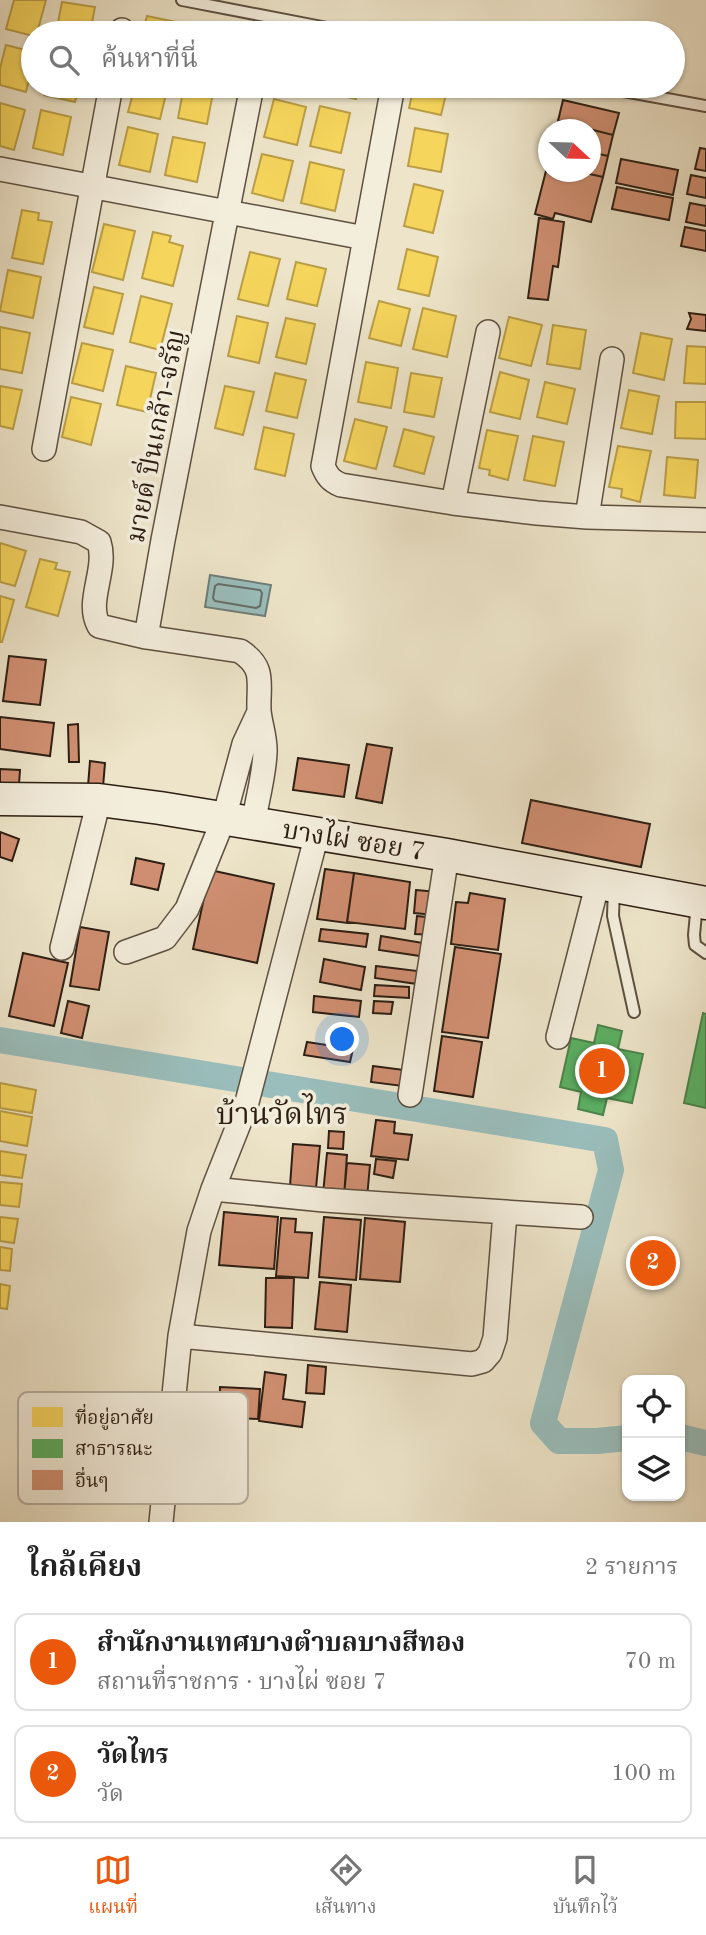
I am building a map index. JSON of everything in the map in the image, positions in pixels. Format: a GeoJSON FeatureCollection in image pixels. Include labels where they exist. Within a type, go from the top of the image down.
{"type":"FeatureCollection","features":[{"type":"Feature","properties":{"kind":"street"},"geometry":{"type":"LineString","coordinates":[[44,449],[109,98]]}},
{"type":"Feature","properties":{"kind":"street","name":"มายด์ ปิ่นเกล้า-จรัญ"},"geometry":{"type":"LineString","coordinates":[[146,637],[249,98]]}},
{"type":"Feature","properties":{"kind":"street"},"geometry":{"type":"LineString","coordinates":[[391,98],[323,466],[327,475],[333,482],[341,485],[453,503],[587,517],[706,520]]}},
{"type":"Feature","properties":{"kind":"street"},"geometry":{"type":"LineString","coordinates":[[0,169],[365,238]]}},
{"type":"Feature","properties":{"kind":"street"},"geometry":{"type":"LineString","coordinates":[[453,503],[488,332]]}},
{"type":"Feature","properties":{"kind":"street"},"geometry":{"type":"LineString","coordinates":[[587,517],[612,359]]}},
{"type":"Feature","properties":{"kind":"street"},"geometry":{"type":"LineString","coordinates":[[0,517],[81,532],[99,542],[103,562],[93,616],[99,626],[146,637],[240,651],[253,660],[260,678],[259,712],[265,755],[238,821],[187,909],[165,938],[127,952]]}},
{"type":"Feature","properties":{"kind":"street","name":"บางไผ่ ซอย 7"},"geometry":{"type":"LineString","coordinates":[[0,799],[99,800],[447,855],[702,902]]}},
{"type":"Feature","properties":{"kind":"street"},"geometry":{"type":"LineString","coordinates":[[62,948],[99,800]]}},
{"type":"Feature","properties":{"kind":"street"},"geometry":{"type":"LineString","coordinates":[[174,1392],[180,1336],[199,1231],[246,1106],[317,834]]}},
{"type":"Feature","properties":{"kind":"street"},"geometry":{"type":"LineString","coordinates":[[410,1094],[447,855]]}},
{"type":"Feature","properties":{"kind":"street"},"geometry":{"type":"LineString","coordinates":[[558,1037],[606,883]]}},
{"type":"Feature","properties":{"kind":"street"},"geometry":{"type":"LineString","coordinates":[[214,1189],[324,1200],[581,1217]]}},
{"type":"Feature","properties":{"kind":"street"},"geometry":{"type":"LineString","coordinates":[[180,1336],[472,1364],[483,1362],[495,1338],[505,1213]]}},
{"type":"Feature","properties":{"kind":"street"},"geometry":{"type":"LineString","coordinates":[[161,1522],[163,1504]]}},
{"type":"Feature","properties":{"kind":"lane"},"geometry":{"type":"LineString","coordinates":[[182,0],[291,21]]}},
{"type":"Feature","properties":{"kind":"lane"},"geometry":{"type":"LineString","coordinates":[[662,98],[706,106]]}},
{"type":"Feature","properties":{"kind":"lane"},"geometry":{"type":"LineString","coordinates":[[606,883],[634,1012]]}},
{"type":"Feature","properties":{"kind":"lane"},"geometry":{"type":"LineString","coordinates":[[702,902],[694,935],[695,945],[706,954]]}},
{"type":"Feature","properties":{"kind":"water"},"geometry":{"type":"Polygon","coordinates":[[[210,575],[271,585],[265,616],[205,607],[210,575]]]}},
{"type":"Feature","properties":{"kind":"building: ที่อยู่อาศัย"},"geometry":{"type":"Polygon","coordinates":[[[14,0],[46,0],[40,21],[21,21],[21,33],[6,29],[14,0]]]}},
{"type":"Feature","properties":{"kind":"building: ที่อยู่อาศัย"},"geometry":{"type":"Polygon","coordinates":[[[62,2],[95,7],[92,21],[58,21],[62,2]]]}},
{"type":"Feature","properties":{"kind":"building: ที่อยู่อาศัย"},"geometry":{"type":"Polygon","coordinates":[[[147,16],[171,21],[146,21],[147,16]]]}},
{"type":"Feature","properties":{"kind":"building: ที่อยู่อาศัย"},"geometry":{"type":"Polygon","coordinates":[[[6,45],[21,49],[21,91],[0,85],[0,68],[6,45]]]}},
{"type":"Feature","properties":{"kind":"building: ที่อยู่อาศัย"},"geometry":{"type":"Polygon","coordinates":[[[57,98],[76,98],[75,102],[57,98]]]}},
{"type":"Feature","properties":{"kind":"building: ที่อยู่อาศัย"},"geometry":{"type":"Polygon","coordinates":[[[132,98],[165,98],[160,119],[128,112],[132,98]]]}},
{"type":"Feature","properties":{"kind":"building: ที่อยู่อาศัย"},"geometry":{"type":"Polygon","coordinates":[[[182,98],[212,98],[207,124],[178,118],[182,98]]]}},
{"type":"Feature","properties":{"kind":"building: ที่อยู่อาศัย"},"geometry":{"type":"Polygon","coordinates":[[[411,98],[445,98],[441,115],[409,108],[411,98]]]}},
{"type":"Feature","properties":{"kind":"building: ที่อยู่อาศัย"},"geometry":{"type":"Polygon","coordinates":[[[274,99],[306,107],[297,145],[264,137],[274,99]]]}},
{"type":"Feature","properties":{"kind":"building: ที่อยู่อาศัย"},"geometry":{"type":"Polygon","coordinates":[[[0,103],[25,110],[14,150],[0,146],[0,103]]]}},
{"type":"Feature","properties":{"kind":"building: ที่อยู่อาศัย"},"geometry":{"type":"Polygon","coordinates":[[[320,106],[350,113],[341,153],[310,146],[320,106]]]}},
{"type":"Feature","properties":{"kind":"building: ที่อยู่อาศัย"},"geometry":{"type":"Polygon","coordinates":[[[41,110],[71,117],[63,155],[33,148],[41,110]]]}},
{"type":"Feature","properties":{"kind":"building: ที่อยู่อาศัย"},"geometry":{"type":"Polygon","coordinates":[[[128,127],[158,134],[150,172],[119,165],[128,127]]]}},
{"type":"Feature","properties":{"kind":"building: ที่อยู่อาศัย"},"geometry":{"type":"Polygon","coordinates":[[[415,128],[448,134],[441,172],[408,166],[415,128]]]}},
{"type":"Feature","properties":{"kind":"building: ที่อยู่อาศัย"},"geometry":{"type":"Polygon","coordinates":[[[173,137],[205,143],[197,182],[165,175],[173,137]]]}},
{"type":"Feature","properties":{"kind":"building: ที่อยู่อาศัย"},"geometry":{"type":"Polygon","coordinates":[[[262,154],[293,161],[283,201],[252,193],[262,154]]]}},
{"type":"Feature","properties":{"kind":"building: ที่อยู่อาศัย"},"geometry":{"type":"Polygon","coordinates":[[[310,162],[344,170],[335,211],[301,203],[310,162]]]}},
{"type":"Feature","properties":{"kind":"building: ที่อยู่อาศัย"},"geometry":{"type":"Polygon","coordinates":[[[414,184],[443,191],[433,233],[404,226],[414,184]]]}},
{"type":"Feature","properties":{"kind":"building: ที่อยู่อาศัย"},"geometry":{"type":"Polygon","coordinates":[[[22,210],[39,213],[38,220],[52,222],[43,264],[12,258],[22,210]]]}},
{"type":"Feature","properties":{"kind":"building: ที่อยู่อาศัย"},"geometry":{"type":"Polygon","coordinates":[[[104,224],[135,231],[123,280],[92,272],[104,224]]]}},
{"type":"Feature","properties":{"kind":"building: ที่อยู่อาศัย"},"geometry":{"type":"Polygon","coordinates":[[[153,232],[171,236],[169,242],[183,246],[173,286],[142,278],[153,232]]]}},
{"type":"Feature","properties":{"kind":"building: ที่อยู่อาศัย"},"geometry":{"type":"Polygon","coordinates":[[[407,249],[438,257],[429,296],[398,289],[407,249]]]}},
{"type":"Feature","properties":{"kind":"building: ที่อยู่อาศัย"},"geometry":{"type":"Polygon","coordinates":[[[250,252],[280,259],[268,306],[238,299],[250,252]]]}},
{"type":"Feature","properties":{"kind":"building: ที่อยู่อาศัย"},"geometry":{"type":"Polygon","coordinates":[[[296,262],[326,269],[317,306],[287,299],[296,262]]]}},
{"type":"Feature","properties":{"kind":"building: ที่อยู่อาศัย"},"geometry":{"type":"Polygon","coordinates":[[[8,270],[41,277],[33,318],[0,311],[8,270]]]}},
{"type":"Feature","properties":{"kind":"building: ที่อยู่อาศัย"},"geometry":{"type":"Polygon","coordinates":[[[94,287],[123,294],[113,334],[84,327],[94,287]]]}},
{"type":"Feature","properties":{"kind":"building: ที่อยู่อาศัย"},"geometry":{"type":"Polygon","coordinates":[[[141,296],[172,304],[160,350],[130,342],[141,296]]]}},
{"type":"Feature","properties":{"kind":"building: ที่อยู่อาศัย"},"geometry":{"type":"Polygon","coordinates":[[[379,301],[410,309],[401,346],[369,338],[379,301]]]}},
{"type":"Feature","properties":{"kind":"building: ที่อยู่อาศัย"},"geometry":{"type":"Polygon","coordinates":[[[423,308],[456,316],[447,357],[413,349],[423,308]]]}},
{"type":"Feature","properties":{"kind":"building: ที่อยู่อาศัย"},"geometry":{"type":"Polygon","coordinates":[[[237,316],[268,323],[259,363],[228,356],[237,316]]]}},
{"type":"Feature","properties":{"kind":"building: ที่อยู่อาศัย"},"geometry":{"type":"Polygon","coordinates":[[[509,317],[542,325],[531,366],[499,358],[509,317]]]}},
{"type":"Feature","properties":{"kind":"building: ที่อยู่อาศัย"},"geometry":{"type":"Polygon","coordinates":[[[286,318],[315,324],[306,364],[276,357],[286,318]]]}},
{"type":"Feature","properties":{"kind":"building: ที่อยู่อาศัย"},"geometry":{"type":"Polygon","coordinates":[[[553,325],[586,330],[580,369],[547,364],[553,325]]]}},
{"type":"Feature","properties":{"kind":"building: ที่อยู่อาศัย"},"geometry":{"type":"Polygon","coordinates":[[[0,327],[30,333],[22,373],[0,369],[0,327]]]}},
{"type":"Feature","properties":{"kind":"building: ที่อยู่อาศัย"},"geometry":{"type":"Polygon","coordinates":[[[641,333],[672,339],[664,380],[633,373],[641,333]]]}},
{"type":"Feature","properties":{"kind":"building: ที่อยู่อาศัย"},"geometry":{"type":"Polygon","coordinates":[[[82,343],[113,350],[103,391],[72,383],[82,343]]]}},
{"type":"Feature","properties":{"kind":"building: ที่อยู่อาศัย"},"geometry":{"type":"Polygon","coordinates":[[[687,346],[706,347],[706,384],[684,383],[687,346]]]}},
{"type":"Feature","properties":{"kind":"building: ที่อยู่อาศัย"},"geometry":{"type":"Polygon","coordinates":[[[366,362],[398,368],[391,408],[358,402],[366,362]]]}},
{"type":"Feature","properties":{"kind":"building: ที่อยู่อาศัย"},"geometry":{"type":"Polygon","coordinates":[[[126,366],[156,373],[147,412],[117,405],[126,366]]]}},
{"type":"Feature","properties":{"kind":"building: ที่อยู่อาศัย"},"geometry":{"type":"Polygon","coordinates":[[[500,372],[529,380],[520,419],[490,412],[500,372]]]}},
{"type":"Feature","properties":{"kind":"building: ที่อยู่อาศัย"},"geometry":{"type":"Polygon","coordinates":[[[275,373],[306,380],[297,418],[266,411],[275,373]]]}},
{"type":"Feature","properties":{"kind":"building: ที่อยู่อาศัย"},"geometry":{"type":"Polygon","coordinates":[[[411,373],[442,378],[434,417],[404,412],[411,373]]]}},
{"type":"Feature","properties":{"kind":"building: ที่อยู่อาศัย"},"geometry":{"type":"Polygon","coordinates":[[[545,382],[575,389],[567,424],[537,417],[545,382]]]}},
{"type":"Feature","properties":{"kind":"building: ที่อยู่อาศัย"},"geometry":{"type":"Polygon","coordinates":[[[0,386],[22,390],[13,429],[0,426],[0,386]]]}},
{"type":"Feature","properties":{"kind":"building: ที่อยู่อาศัย"},"geometry":{"type":"Polygon","coordinates":[[[225,386],[254,392],[243,435],[215,428],[225,386]]]}},
{"type":"Feature","properties":{"kind":"building: ที่อยู่อาศัย"},"geometry":{"type":"Polygon","coordinates":[[[629,390],[659,396],[652,434],[621,428],[629,390]]]}},
{"type":"Feature","properties":{"kind":"building: ที่อยู่อาศัย"},"geometry":{"type":"Polygon","coordinates":[[[71,397],[101,404],[91,445],[62,437],[71,397]]]}},
{"type":"Feature","properties":{"kind":"building: ที่อยู่อาศัย"},"geometry":{"type":"Polygon","coordinates":[[[676,402],[706,402],[706,439],[675,438],[676,402]]]}},
{"type":"Feature","properties":{"kind":"building: ที่อยู่อาศัย"},"geometry":{"type":"Polygon","coordinates":[[[355,419],[387,427],[376,469],[344,461],[355,419]]]}},
{"type":"Feature","properties":{"kind":"building: ที่อยู่อาศัย"},"geometry":{"type":"Polygon","coordinates":[[[264,427],[294,434],[285,476],[255,469],[264,427]]]}},
{"type":"Feature","properties":{"kind":"building: ที่อยู่อาศัย"},"geometry":{"type":"Polygon","coordinates":[[[404,429],[434,437],[424,474],[394,466],[404,429]]]}},
{"type":"Feature","properties":{"kind":"building: ที่อยู่อาศัย"},"geometry":{"type":"Polygon","coordinates":[[[487,430],[518,436],[508,480],[489,475],[490,470],[479,468],[487,430]]]}},
{"type":"Feature","properties":{"kind":"building: ที่อยู่อาศัย"},"geometry":{"type":"Polygon","coordinates":[[[533,436],[564,442],[555,486],[524,480],[533,436]]]}},
{"type":"Feature","properties":{"kind":"building: ที่อยู่อาศัย"},"geometry":{"type":"Polygon","coordinates":[[[618,446],[651,451],[640,502],[621,497],[622,489],[609,487],[618,446]]]}},
{"type":"Feature","properties":{"kind":"building: ที่อยู่อาศัย"},"geometry":{"type":"Polygon","coordinates":[[[667,457],[698,460],[695,498],[664,495],[667,457]]]}},
{"type":"Feature","properties":{"kind":"building: ที่อยู่อาศัย"},"geometry":{"type":"Polygon","coordinates":[[[0,543],[26,551],[15,586],[0,582],[0,543]]]}},
{"type":"Feature","properties":{"kind":"building: ที่อยู่อาศัย"},"geometry":{"type":"Polygon","coordinates":[[[40,559],[57,563],[55,569],[70,572],[58,616],[26,607],[40,559]]]}},
{"type":"Feature","properties":{"kind":"building: ที่อยู่อาศัย"},"geometry":{"type":"Polygon","coordinates":[[[0,596],[14,600],[2,642],[0,642],[0,596]]]}},
{"type":"Feature","properties":{"kind":"building: ที่อยู่อาศัย"},"geometry":{"type":"Polygon","coordinates":[[[0,1083],[36,1090],[32,1113],[0,1108],[0,1083]]]}},
{"type":"Feature","properties":{"kind":"building: ที่อยู่อาศัย"},"geometry":{"type":"Polygon","coordinates":[[[0,1111],[32,1117],[27,1146],[0,1141],[0,1111]]]}},
{"type":"Feature","properties":{"kind":"building: ที่อยู่อาศัย"},"geometry":{"type":"Polygon","coordinates":[[[0,1151],[26,1155],[22,1178],[0,1175],[0,1151]]]}},
{"type":"Feature","properties":{"kind":"building: ที่อยู่อาศัย"},"geometry":{"type":"Polygon","coordinates":[[[0,1182],[22,1184],[19,1207],[0,1205],[0,1182]]]}},
{"type":"Feature","properties":{"kind":"building: ที่อยู่อาศัย"},"geometry":{"type":"Polygon","coordinates":[[[0,1217],[18,1219],[14,1243],[0,1241],[0,1217]]]}},
{"type":"Feature","properties":{"kind":"building: ที่อยู่อาศัย"},"geometry":{"type":"Polygon","coordinates":[[[0,1247],[12,1249],[10,1271],[0,1270],[0,1247]]]}},
{"type":"Feature","properties":{"kind":"building: ที่อยู่อาศัย"},"geometry":{"type":"Polygon","coordinates":[[[0,1284],[10,1286],[7,1309],[0,1308],[0,1284]]]}},
{"type":"Feature","properties":{"kind":"building: สาธารณะ"},"geometry":{"type":"Polygon","coordinates":[[[703,1013],[706,1014],[706,1108],[684,1103],[703,1013]]]}},
{"type":"Feature","properties":{"kind":"building: สาธารณะ"},"geometry":{"type":"Polygon","coordinates":[[[598,1025],[622,1031],[618,1049],[643,1054],[632,1103],[607,1098],[603,1115],[578,1109],[581,1092],[560,1087],[571,1038],[594,1043],[598,1025]]]}},
{"type":"Feature","properties":{"kind":"building: อื่นๆ"},"geometry":{"type":"Polygon","coordinates":[[[563,100],[619,113],[613,135],[601,132],[601,119],[558,119],[563,100]]]}},
{"type":"Feature","properties":{"kind":"building: อื่นๆ"},"geometry":{"type":"Polygon","coordinates":[[[601,132],[613,135],[608,156],[601,154],[601,132]]]}},
{"type":"Feature","properties":{"kind":"building: อื่นๆ"},"geometry":{"type":"Polygon","coordinates":[[[700,148],[706,149],[706,171],[695,169],[700,148]]]}},
{"type":"Feature","properties":{"kind":"building: อื่นๆ"},"geometry":{"type":"Polygon","coordinates":[[[601,154],[608,156],[601,177],[601,154]]]}},
{"type":"Feature","properties":{"kind":"building: อื่นๆ"},"geometry":{"type":"Polygon","coordinates":[[[621,159],[678,170],[673,195],[616,183],[621,159]]]}},
{"type":"Feature","properties":{"kind":"building: อื่นๆ"},"geometry":{"type":"Polygon","coordinates":[[[691,175],[706,178],[706,198],[687,194],[691,175]]]}},
{"type":"Feature","properties":{"kind":"building: อื่นๆ"},"geometry":{"type":"Polygon","coordinates":[[[603,177],[591,222],[555,213],[553,219],[535,214],[543,182],[601,182],[603,177]]]}},
{"type":"Feature","properties":{"kind":"building: อื่นๆ"},"geometry":{"type":"Polygon","coordinates":[[[617,187],[673,198],[669,220],[612,209],[617,187]]]}},
{"type":"Feature","properties":{"kind":"building: อื่นๆ"},"geometry":{"type":"Polygon","coordinates":[[[690,203],[706,206],[706,226],[686,222],[690,203]]]}},
{"type":"Feature","properties":{"kind":"building: อื่นๆ"},"geometry":{"type":"Polygon","coordinates":[[[539,218],[564,222],[558,267],[553,266],[548,300],[528,298],[539,218]]]}},
{"type":"Feature","properties":{"kind":"building: อื่นๆ"},"geometry":{"type":"Polygon","coordinates":[[[685,227],[706,231],[706,251],[681,246],[685,227]]]}},
{"type":"Feature","properties":{"kind":"building: อื่นๆ"},"geometry":{"type":"Polygon","coordinates":[[[689,313],[706,315],[706,331],[687,329],[691,319],[689,313]]]}},
{"type":"Feature","properties":{"kind":"building: อื่นๆ"},"geometry":{"type":"Polygon","coordinates":[[[9,656],[46,660],[40,705],[3,701],[9,656]]]}},
{"type":"Feature","properties":{"kind":"building: อื่นๆ"},"geometry":{"type":"Polygon","coordinates":[[[0,717],[54,723],[50,756],[0,749],[0,717]]]}},
{"type":"Feature","properties":{"kind":"building: อื่นๆ"},"geometry":{"type":"Polygon","coordinates":[[[78,724],[79,762],[69,762],[68,725],[78,724]]]}},
{"type":"Feature","properties":{"kind":"building: อื่นๆ"},"geometry":{"type":"Polygon","coordinates":[[[367,744],[392,748],[382,803],[356,798],[367,744]]]}},
{"type":"Feature","properties":{"kind":"building: อื่นๆ"},"geometry":{"type":"Polygon","coordinates":[[[298,758],[349,765],[344,797],[293,790],[298,758]]]}},
{"type":"Feature","properties":{"kind":"building: อื่นๆ"},"geometry":{"type":"Polygon","coordinates":[[[90,761],[105,763],[103,787],[88,786],[90,761]]]}},
{"type":"Feature","properties":{"kind":"building: อื่นๆ"},"geometry":{"type":"Polygon","coordinates":[[[0,769],[20,770],[19,784],[0,783],[0,769]]]}},
{"type":"Feature","properties":{"kind":"building: อื่นๆ"},"geometry":{"type":"Polygon","coordinates":[[[531,800],[650,824],[641,867],[522,843],[531,800]]]}},
{"type":"Feature","properties":{"kind":"building: อื่นๆ"},"geometry":{"type":"Polygon","coordinates":[[[0,832],[19,839],[12,861],[0,857],[0,832]]]}},
{"type":"Feature","properties":{"kind":"building: อื่นๆ"},"geometry":{"type":"Polygon","coordinates":[[[136,858],[164,864],[158,890],[131,884],[136,858]]]}},
{"type":"Feature","properties":{"kind":"building: อื่นๆ"},"geometry":{"type":"Polygon","coordinates":[[[325,869],[354,873],[347,923],[317,919],[325,869]]]}},
{"type":"Feature","properties":{"kind":"building: อื่นๆ"},"geometry":{"type":"Polygon","coordinates":[[[210,870],[274,884],[257,963],[193,949],[210,870]]]}},
{"type":"Feature","properties":{"kind":"building: อื่นๆ"},"geometry":{"type":"Polygon","coordinates":[[[354,873],[410,882],[405,929],[347,922],[354,873]]]}},
{"type":"Feature","properties":{"kind":"building: อื่นๆ"},"geometry":{"type":"Polygon","coordinates":[[[416,890],[437,892],[434,915],[414,913],[416,890]]]}},
{"type":"Feature","properties":{"kind":"building: อื่นๆ"},"geometry":{"type":"Polygon","coordinates":[[[470,893],[505,899],[498,950],[451,944],[456,902],[468,903],[470,893]]]}},
{"type":"Feature","properties":{"kind":"building: อื่นๆ"},"geometry":{"type":"Polygon","coordinates":[[[417,916],[435,918],[434,935],[415,934],[417,916]]]}},
{"type":"Feature","properties":{"kind":"building: อื่นๆ"},"geometry":{"type":"Polygon","coordinates":[[[80,927],[109,932],[99,990],[70,986],[80,927]]]}},
{"type":"Feature","properties":{"kind":"building: อื่นๆ"},"geometry":{"type":"Polygon","coordinates":[[[321,929],[368,934],[366,947],[319,941],[321,929]]]}},
{"type":"Feature","properties":{"kind":"building: อื่นๆ"},"geometry":{"type":"Polygon","coordinates":[[[381,936],[429,944],[427,957],[379,950],[381,936]]]}},
{"type":"Feature","properties":{"kind":"building: อื่นๆ"},"geometry":{"type":"Polygon","coordinates":[[[455,947],[501,954],[488,1038],[442,1032],[455,947]]]}},
{"type":"Feature","properties":{"kind":"building: อื่นๆ"},"geometry":{"type":"Polygon","coordinates":[[[23,953],[68,963],[54,1026],[9,1016],[23,953]]]}},
{"type":"Feature","properties":{"kind":"building: อื่นๆ"},"geometry":{"type":"Polygon","coordinates":[[[324,959],[365,967],[361,990],[320,982],[324,959]]]}},
{"type":"Feature","properties":{"kind":"building: อื่นๆ"},"geometry":{"type":"Polygon","coordinates":[[[376,966],[426,972],[424,985],[375,978],[376,966]]]}},
{"type":"Feature","properties":{"kind":"building: อื่นๆ"},"geometry":{"type":"Polygon","coordinates":[[[375,985],[409,987],[409,998],[374,996],[375,985]]]}},
{"type":"Feature","properties":{"kind":"building: อื่นๆ"},"geometry":{"type":"Polygon","coordinates":[[[314,996],[361,1001],[359,1017],[313,1012],[314,996]]]}},
{"type":"Feature","properties":{"kind":"building: อื่นๆ"},"geometry":{"type":"Polygon","coordinates":[[[68,1001],[89,1006],[82,1038],[61,1033],[68,1001]]]}},
{"type":"Feature","properties":{"kind":"building: อื่นๆ"},"geometry":{"type":"Polygon","coordinates":[[[374,1001],[393,1002],[391,1014],[373,1013],[374,1001]]]}},
{"type":"Feature","properties":{"kind":"building: อื่นๆ"},"geometry":{"type":"Polygon","coordinates":[[[442,1036],[482,1042],[473,1097],[434,1091],[442,1036]]]}},
{"type":"Feature","properties":{"kind":"building: อื่นๆ"},"geometry":{"type":"Polygon","coordinates":[[[307,1042],[353,1049],[350,1062],[304,1055],[307,1042]]]}},
{"type":"Feature","properties":{"kind":"building: อื่นๆ"},"geometry":{"type":"Polygon","coordinates":[[[373,1066],[412,1071],[410,1087],[371,1082],[373,1066]]]}},
{"type":"Feature","properties":{"kind":"building: อื่นๆ"},"geometry":{"type":"Polygon","coordinates":[[[376,1120],[395,1122],[394,1133],[412,1135],[408,1160],[371,1156],[376,1120]]]}},
{"type":"Feature","properties":{"kind":"building: อื่นๆ"},"geometry":{"type":"Polygon","coordinates":[[[329,1131],[344,1132],[343,1149],[328,1148],[329,1131]]]}},
{"type":"Feature","properties":{"kind":"building: อื่นๆ"},"geometry":{"type":"Polygon","coordinates":[[[293,1144],[320,1146],[316,1188],[290,1186],[293,1144]]]}},
{"type":"Feature","properties":{"kind":"building: อื่นๆ"},"geometry":{"type":"Polygon","coordinates":[[[327,1153],[347,1155],[344,1196],[323,1194],[327,1153]]]}},
{"type":"Feature","properties":{"kind":"building: อื่นๆ"},"geometry":{"type":"Polygon","coordinates":[[[376,1159],[396,1161],[393,1178],[374,1174],[376,1159]]]}},
{"type":"Feature","properties":{"kind":"building: อื่นๆ"},"geometry":{"type":"Polygon","coordinates":[[[347,1163],[370,1165],[367,1198],[344,1196],[347,1163]]]}},
{"type":"Feature","properties":{"kind":"building: อื่นๆ"},"geometry":{"type":"Polygon","coordinates":[[[224,1212],[278,1217],[274,1269],[219,1265],[224,1212]]]}},
{"type":"Feature","properties":{"kind":"building: อื่นๆ"},"geometry":{"type":"Polygon","coordinates":[[[324,1217],[361,1220],[356,1280],[319,1277],[324,1217]]]}},
{"type":"Feature","properties":{"kind":"building: อื่นๆ"},"geometry":{"type":"Polygon","coordinates":[[[281,1218],[296,1219],[295,1232],[312,1233],[308,1278],[276,1276],[281,1218]]]}},
{"type":"Feature","properties":{"kind":"building: อื่นๆ"},"geometry":{"type":"Polygon","coordinates":[[[365,1218],[405,1222],[400,1282],[360,1279],[365,1218]]]}},
{"type":"Feature","properties":{"kind":"building: อื่นๆ"},"geometry":{"type":"Polygon","coordinates":[[[266,1278],[294,1278],[292,1328],[265,1327],[266,1278]]]}},
{"type":"Feature","properties":{"kind":"building: อื่นๆ"},"geometry":{"type":"Polygon","coordinates":[[[320,1282],[351,1285],[347,1332],[315,1329],[320,1282]]]}},
{"type":"Feature","properties":{"kind":"building: อื่นๆ"},"geometry":{"type":"Polygon","coordinates":[[[308,1365],[326,1367],[324,1394],[306,1393],[308,1365]]]}},
{"type":"Feature","properties":{"kind":"building: อื่นๆ"},"geometry":{"type":"Polygon","coordinates":[[[265,1372],[286,1375],[283,1399],[305,1402],[302,1427],[259,1421],[265,1372]]]}},
{"type":"Feature","properties":{"kind":"building: อื่นๆ"},"geometry":{"type":"Polygon","coordinates":[[[220,1387],[260,1389],[258,1419],[248,1418],[248,1392],[220,1392],[220,1387]]]}},
{"type":"Feature","properties":{"kind":"waterway"},"geometry":{"type":"LineString","coordinates":[[0,1040],[605,1140],[611,1170],[543,1423],[559,1441],[622,1438]]}},
{"type":"Feature","properties":{"kind":"waterway"},"geometry":{"type":"LineString","coordinates":[[684,1438],[706,1443]]}},
{"type":"Feature","properties":{"kind":"place","name":"สำนักงานเทศบางตำบลบางสีทอง"},"geometry":{"type":"Point","coordinates":[602,1071]}},
{"type":"Feature","properties":{"kind":"place","name":"วัดไทร"},"geometry":{"type":"Point","coordinates":[653,1263]}},
{"type":"Feature","properties":{"kind":"district","name":"บ้านวัดไทร"},"geometry":{"type":"Point","coordinates":[282,1114]}}]}
